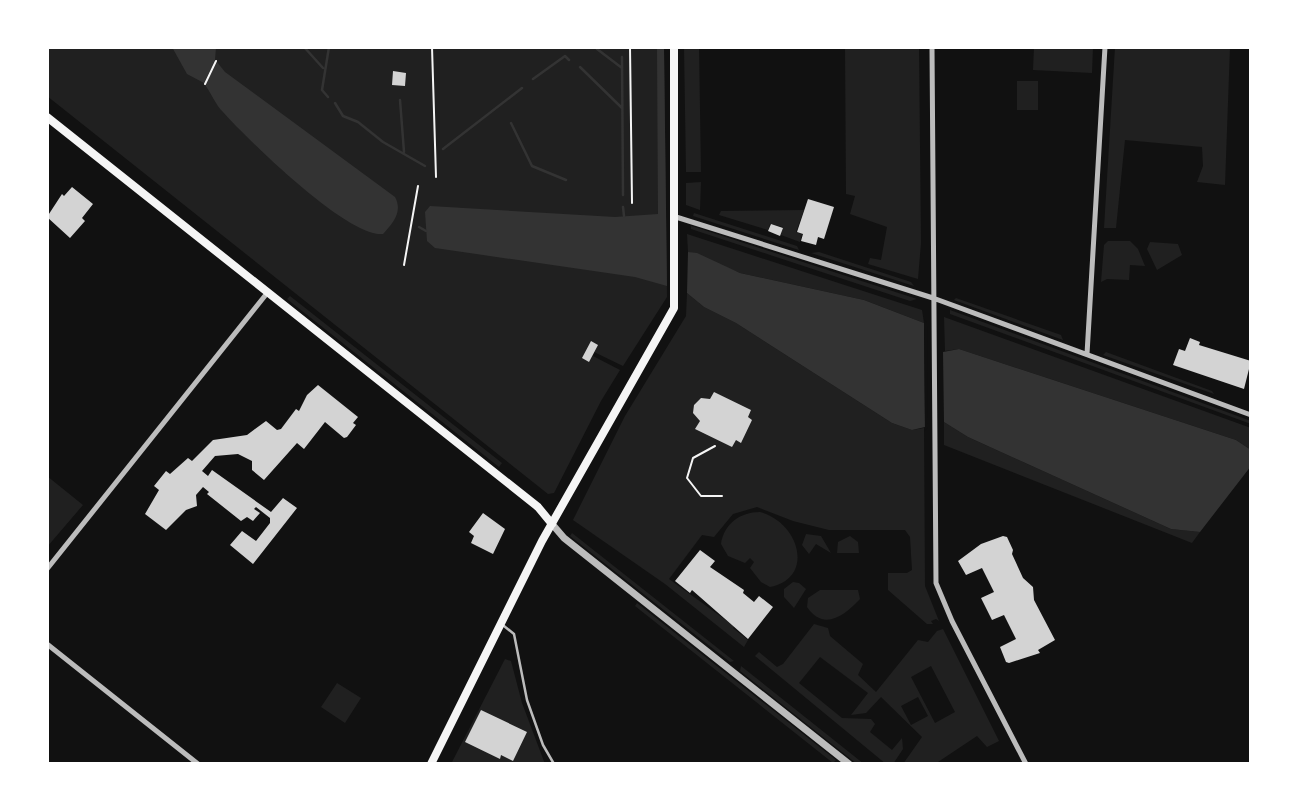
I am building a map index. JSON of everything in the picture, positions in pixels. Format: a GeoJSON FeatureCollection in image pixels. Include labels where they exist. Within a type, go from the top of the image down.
{"type":"FeatureCollection","features":[{"type":"Feature","properties":{"kind":"main road"},"geometry":{"type":"LineString","coordinates":[[431,764],[552,524],[614,410],[666,326],[676,293],[674,47]]}},
{"type":"Feature","properties":{"kind":"main road"},"geometry":{"type":"LineString","coordinates":[[47,117],[528,499],[552,524]]}},
{"type":"Feature","properties":{"kind":"street"},"geometry":{"type":"LineString","coordinates":[[932,47],[936,583],[952,621],[1026,764]]}},
{"type":"Feature","properties":{"kind":"street"},"geometry":{"type":"LineString","coordinates":[[1087,354],[1105,47]]}},
{"type":"Feature","properties":{"kind":"street"},"geometry":{"type":"LineString","coordinates":[[676,217],[933,298],[1251,415]]}},
{"type":"Feature","properties":{"kind":"street"},"geometry":{"type":"LineString","coordinates":[[47,569],[268,292]]}},
{"type":"Feature","properties":{"kind":"street"},"geometry":{"type":"LineString","coordinates":[[552,524],[564,538],[849,764]]}},
{"type":"Feature","properties":{"kind":"street"},"geometry":{"type":"LineString","coordinates":[[47,644],[198,764]]}},
{"type":"Feature","properties":{"kind":"lane"},"geometry":{"type":"LineString","coordinates":[[500,625],[514,634],[527,700],[554,764]]}},
{"type":"Feature","properties":{"kind":"path"},"geometry":{"type":"LineString","coordinates":[[432,47],[436,177]]}},
{"type":"Feature","properties":{"kind":"path"},"geometry":{"type":"LineString","coordinates":[[629,47],[632,203]]}},
{"type":"Feature","properties":{"kind":"path"},"geometry":{"type":"LineString","coordinates":[[205,84],[216,61]]}},
{"type":"Feature","properties":{"kind":"path"},"geometry":{"type":"LineString","coordinates":[[404,265],[418,186]]}},
{"type":"Feature","properties":{"kind":"path"},"geometry":{"type":"LineString","coordinates":[[715,446],[693,457],[687,478],[701,495],[722,496]]}},
{"type":"Feature","properties":{"kind":"shaded area"},"geometry":{"type":"Polygon","coordinates":[[[47,47],[664,47],[667,297],[623,366],[594,352],[593,356],[620,370],[554,493],[548,494],[47,96],[47,47]]]}},
{"type":"Feature","properties":{"kind":"shaded area"},"geometry":{"type":"Polygon","coordinates":[[[172,47],[216,47],[215,60],[204,83],[187,74],[172,47]]]}},
{"type":"Feature","properties":{"kind":"shaded area"},"geometry":{"type":"Polygon","coordinates":[[[657,47],[664,47],[667,286],[635,277],[435,248],[427,241],[425,212],[430,206],[615,217],[658,214],[657,47]]]}},
{"type":"Feature","properties":{"kind":"shaded area"},"geometry":{"type":"Polygon","coordinates":[[[684,47],[699,47],[701,172],[686,172],[684,47]]]}},
{"type":"Feature","properties":{"kind":"shaded area"},"geometry":{"type":"Polygon","coordinates":[[[845,47],[919,47],[921,243],[918,279],[868,264],[870,258],[881,260],[887,227],[850,214],[855,196],[846,194],[845,47]]]}},
{"type":"Feature","properties":{"kind":"shaded area"},"geometry":{"type":"Polygon","coordinates":[[[1034,47],[1093,47],[1092,73],[1033,70],[1034,47]]]}},
{"type":"Feature","properties":{"kind":"shaded area"},"geometry":{"type":"Polygon","coordinates":[[[1115,47],[1230,47],[1225,185],[1197,182],[1203,166],[1202,147],[1125,140],[1116,228],[1104,228],[1115,47]]]}},
{"type":"Feature","properties":{"kind":"shaded area"},"geometry":{"type":"Polygon","coordinates":[[[217,62],[225,72],[395,197],[397,212],[383,234],[367,231],[324,205],[275,164],[220,109],[205,85],[217,62]]]}},
{"type":"Feature","properties":{"kind":"shaded area"},"geometry":{"type":"Polygon","coordinates":[[[1017,81],[1038,81],[1038,110],[1017,110],[1017,81]]]}},
{"type":"Feature","properties":{"kind":"shaded area"},"geometry":{"type":"Polygon","coordinates":[[[701,182],[700,210],[686,205],[686,183],[701,182]]]}},
{"type":"Feature","properties":{"kind":"shaded area"},"geometry":{"type":"Polygon","coordinates":[[[804,210],[796,232],[802,234],[800,242],[781,235],[783,227],[770,224],[768,230],[719,215],[721,211],[804,210]]]}},
{"type":"Feature","properties":{"kind":"shaded area"},"geometry":{"type":"Polygon","coordinates":[[[694,213],[797,246],[799,250],[693,216],[694,213]]]}},
{"type":"Feature","properties":{"kind":"shaded area"},"geometry":{"type":"Polygon","coordinates":[[[691,226],[917,299],[910,301],[691,229],[691,226]]]}},
{"type":"Feature","properties":{"kind":"shaded area"},"geometry":{"type":"Polygon","coordinates":[[[687,234],[922,310],[924,323],[864,300],[740,273],[688,252],[687,234]]]}},
{"type":"Feature","properties":{"kind":"shaded area"},"geometry":{"type":"Polygon","coordinates":[[[1108,241],[1130,241],[1138,249],[1145,266],[1130,265],[1129,280],[1107,279],[1101,282],[1104,245],[1108,241]]]}},
{"type":"Feature","properties":{"kind":"shaded area"},"geometry":{"type":"Polygon","coordinates":[[[1150,242],[1178,244],[1182,255],[1157,270],[1147,249],[1150,242]]]}},
{"type":"Feature","properties":{"kind":"shaded area"},"geometry":{"type":"Polygon","coordinates":[[[688,252],[697,253],[740,273],[864,300],[924,323],[925,427],[912,430],[892,423],[736,323],[704,307],[687,293],[688,252]]]}},
{"type":"Feature","properties":{"kind":"shaded area"},"geometry":{"type":"Polygon","coordinates":[[[819,252],[911,282],[914,286],[811,253],[819,252]]]}},
{"type":"Feature","properties":{"kind":"shaded area"},"geometry":{"type":"Polygon","coordinates":[[[687,293],[704,307],[736,323],[892,423],[912,430],[924,428],[925,586],[939,621],[936,619],[931,621],[933,624],[927,624],[888,590],[888,573],[907,573],[912,570],[910,537],[905,530],[829,530],[793,521],[757,507],[733,514],[714,537],[702,535],[669,579],[734,626],[733,628],[748,640],[744,647],[665,584],[573,520],[625,416],[686,316],[687,293]]]}},
{"type":"Feature","properties":{"kind":"shaded area"},"geometry":{"type":"Polygon","coordinates":[[[290,296],[502,463],[499,467],[287,299],[290,296]]]}},
{"type":"Feature","properties":{"kind":"shaded area"},"geometry":{"type":"Polygon","coordinates":[[[956,298],[1061,335],[1063,340],[954,300],[956,298]]]}},
{"type":"Feature","properties":{"kind":"shaded area"},"geometry":{"type":"Polygon","coordinates":[[[950,310],[1251,421],[1251,424],[950,314],[950,310]]]}},
{"type":"Feature","properties":{"kind":"shaded area"},"geometry":{"type":"Polygon","coordinates":[[[944,317],[1251,428],[1251,450],[1236,440],[959,349],[945,351],[944,317]]]}},
{"type":"Feature","properties":{"kind":"shaded area"},"geometry":{"type":"Polygon","coordinates":[[[959,349],[1236,440],[1251,450],[1251,466],[1200,532],[1171,529],[968,437],[944,422],[943,352],[959,349]]]}},
{"type":"Feature","properties":{"kind":"shaded area"},"geometry":{"type":"Polygon","coordinates":[[[1106,352],[1212,391],[1214,394],[1103,355],[1106,352]]]}},
{"type":"Feature","properties":{"kind":"shaded area"},"geometry":{"type":"Polygon","coordinates":[[[944,422],[968,437],[1171,529],[1200,532],[1192,543],[944,445],[944,422]]]}},
{"type":"Feature","properties":{"kind":"shaded area"},"geometry":{"type":"Polygon","coordinates":[[[47,476],[83,505],[47,547],[47,476]]]}},
{"type":"Feature","properties":{"kind":"shaded area"},"geometry":{"type":"Polygon","coordinates":[[[760,512],[785,527],[797,550],[793,573],[784,582],[770,587],[761,582],[750,568],[754,562],[750,558],[745,563],[728,556],[721,544],[734,520],[746,514],[760,512]]]}},
{"type":"Feature","properties":{"kind":"shaded area"},"geometry":{"type":"Polygon","coordinates":[[[572,533],[734,661],[730,662],[570,536],[572,533]]]}},
{"type":"Feature","properties":{"kind":"shaded area"},"geometry":{"type":"Polygon","coordinates":[[[806,534],[821,536],[831,553],[816,544],[809,554],[802,545],[806,534]]]}},
{"type":"Feature","properties":{"kind":"shaded area"},"geometry":{"type":"Polygon","coordinates":[[[850,536],[858,542],[859,553],[837,553],[838,542],[850,536]]]}},
{"type":"Feature","properties":{"kind":"shaded area"},"geometry":{"type":"Polygon","coordinates":[[[793,582],[806,589],[794,608],[784,597],[784,589],[793,582]]]}},
{"type":"Feature","properties":{"kind":"shaded area"},"geometry":{"type":"Polygon","coordinates":[[[820,590],[858,590],[860,599],[841,615],[827,620],[820,619],[807,607],[808,598],[820,590]]]}},
{"type":"Feature","properties":{"kind":"shaded area"},"geometry":{"type":"Polygon","coordinates":[[[637,603],[836,760],[833,763],[635,606],[637,603]]]}},
{"type":"Feature","properties":{"kind":"shaded area"},"geometry":{"type":"Polygon","coordinates":[[[814,624],[828,628],[830,636],[863,664],[858,675],[876,692],[918,640],[928,642],[937,631],[943,629],[999,741],[987,747],[977,736],[935,764],[903,764],[922,737],[881,697],[866,713],[851,715],[868,693],[820,657],[799,683],[842,718],[871,719],[875,724],[870,732],[892,750],[902,738],[903,749],[893,764],[886,764],[755,656],[759,652],[777,667],[783,664],[814,624]],[[931,666],[911,677],[935,723],[955,712],[931,666]],[[918,697],[901,706],[911,725],[928,716],[918,697]]]}},
{"type":"Feature","properties":{"kind":"shaded area"},"geometry":{"type":"Polygon","coordinates":[[[505,659],[511,661],[522,703],[545,764],[451,764],[505,659]]]}},
{"type":"Feature","properties":{"kind":"shaded area"},"geometry":{"type":"Polygon","coordinates":[[[741,666],[864,764],[857,764],[740,671],[741,666]]]}},
{"type":"Feature","properties":{"kind":"shaded area"},"geometry":{"type":"Polygon","coordinates":[[[337,683],[361,698],[345,723],[321,707],[337,683]]]}},
{"type":"Feature","properties":{"kind":"pier"},"geometry":{"type":"Polygon","coordinates":[[[924,319],[927,323],[928,427],[925,431],[924,319]]]}},
{"type":"Feature","properties":{"kind":"building"},"geometry":{"type":"Polygon","coordinates":[[[393,71],[406,73],[405,86],[392,85],[393,71]]]}},
{"type":"Feature","properties":{"kind":"building"},"geometry":{"type":"Polygon","coordinates":[[[72,187],[93,204],[82,218],[85,221],[70,238],[47,217],[62,194],[64,196],[72,187]]]}},
{"type":"Feature","properties":{"kind":"building"},"geometry":{"type":"Polygon","coordinates":[[[808,199],[834,207],[824,239],[818,237],[816,245],[801,241],[803,234],[797,232],[808,199]]]}},
{"type":"Feature","properties":{"kind":"building"},"geometry":{"type":"Polygon","coordinates":[[[771,224],[783,228],[780,236],[768,231],[771,224]]]}},
{"type":"Feature","properties":{"kind":"building"},"geometry":{"type":"Polygon","coordinates":[[[1190,338],[1200,342],[1199,345],[1251,361],[1244,389],[1173,365],[1179,349],[1185,351],[1190,338]]]}},
{"type":"Feature","properties":{"kind":"building"},"geometry":{"type":"Polygon","coordinates":[[[591,341],[598,345],[589,362],[582,358],[591,341]]]}},
{"type":"Feature","properties":{"kind":"building"},"geometry":{"type":"Polygon","coordinates":[[[318,385],[358,417],[353,423],[356,425],[347,437],[344,438],[325,422],[304,449],[297,443],[264,480],[252,470],[252,461],[238,454],[215,456],[202,471],[208,476],[212,470],[271,512],[283,498],[297,508],[253,564],[230,545],[242,531],[256,541],[270,523],[270,518],[256,507],[254,509],[260,513],[253,521],[247,517],[241,521],[207,494],[209,492],[203,487],[196,495],[197,506],[186,510],[166,530],[145,514],[159,490],[154,486],[166,471],[170,474],[188,458],[192,461],[213,440],[247,435],[266,421],[277,430],[281,429],[296,409],[299,411],[307,395],[318,385]]]}},
{"type":"Feature","properties":{"kind":"building"},"geometry":{"type":"Polygon","coordinates":[[[714,392],[751,410],[748,417],[752,420],[741,443],[736,440],[732,447],[695,429],[700,421],[693,413],[694,405],[701,398],[710,399],[714,392]]]}},
{"type":"Feature","properties":{"kind":"building"},"geometry":{"type":"Polygon","coordinates":[[[483,513],[505,529],[493,554],[471,543],[474,536],[469,532],[483,513]]]}},
{"type":"Feature","properties":{"kind":"building"},"geometry":{"type":"Polygon","coordinates":[[[1007,537],[1023,578],[1033,587],[1034,600],[1055,640],[1038,650],[1040,653],[1009,663],[1006,662],[1000,647],[1016,639],[1004,615],[992,620],[981,598],[994,592],[982,568],[966,575],[958,561],[981,544],[1007,537]]]}},
{"type":"Feature","properties":{"kind":"building"},"geometry":{"type":"Polygon","coordinates":[[[700,550],[715,561],[710,567],[744,590],[743,593],[754,602],[759,596],[773,607],[748,639],[692,590],[690,593],[675,581],[700,550]]]}},
{"type":"Feature","properties":{"kind":"building"},"geometry":{"type":"Polygon","coordinates":[[[481,710],[527,732],[513,761],[501,755],[500,759],[465,742],[481,710]]]}},
{"type":"Feature","properties":{"kind":"waterway"},"geometry":{"type":"LineString","coordinates":[[304,47],[323,68]]}},
{"type":"Feature","properties":{"kind":"waterway"},"geometry":{"type":"LineString","coordinates":[[328,97],[322,90],[329,47]]}},
{"type":"Feature","properties":{"kind":"waterway"},"geometry":{"type":"LineString","coordinates":[[597,49],[622,68]]}},
{"type":"Feature","properties":{"kind":"waterway"},"geometry":{"type":"LineString","coordinates":[[533,79],[565,56],[569,60]]}},
{"type":"Feature","properties":{"kind":"waterway"},"geometry":{"type":"LineString","coordinates":[[622,57],[623,195]]}},
{"type":"Feature","properties":{"kind":"waterway"},"geometry":{"type":"LineString","coordinates":[[580,67],[622,108]]}},
{"type":"Feature","properties":{"kind":"waterway"},"geometry":{"type":"LineString","coordinates":[[443,149],[522,88]]}},
{"type":"Feature","properties":{"kind":"waterway"},"geometry":{"type":"LineString","coordinates":[[400,100],[404,152]]}},
{"type":"Feature","properties":{"kind":"waterway"},"geometry":{"type":"LineString","coordinates":[[335,103],[343,116],[358,122],[383,142],[425,166]]}},
{"type":"Feature","properties":{"kind":"waterway"},"geometry":{"type":"LineString","coordinates":[[511,123],[532,166],[566,180]]}},
{"type":"Feature","properties":{"kind":"waterway"},"geometry":{"type":"LineString","coordinates":[[623,207],[624,216]]}},
{"type":"Feature","properties":{"kind":"waterway"},"geometry":{"type":"LineString","coordinates":[[419,227],[426,231]]}}]}
